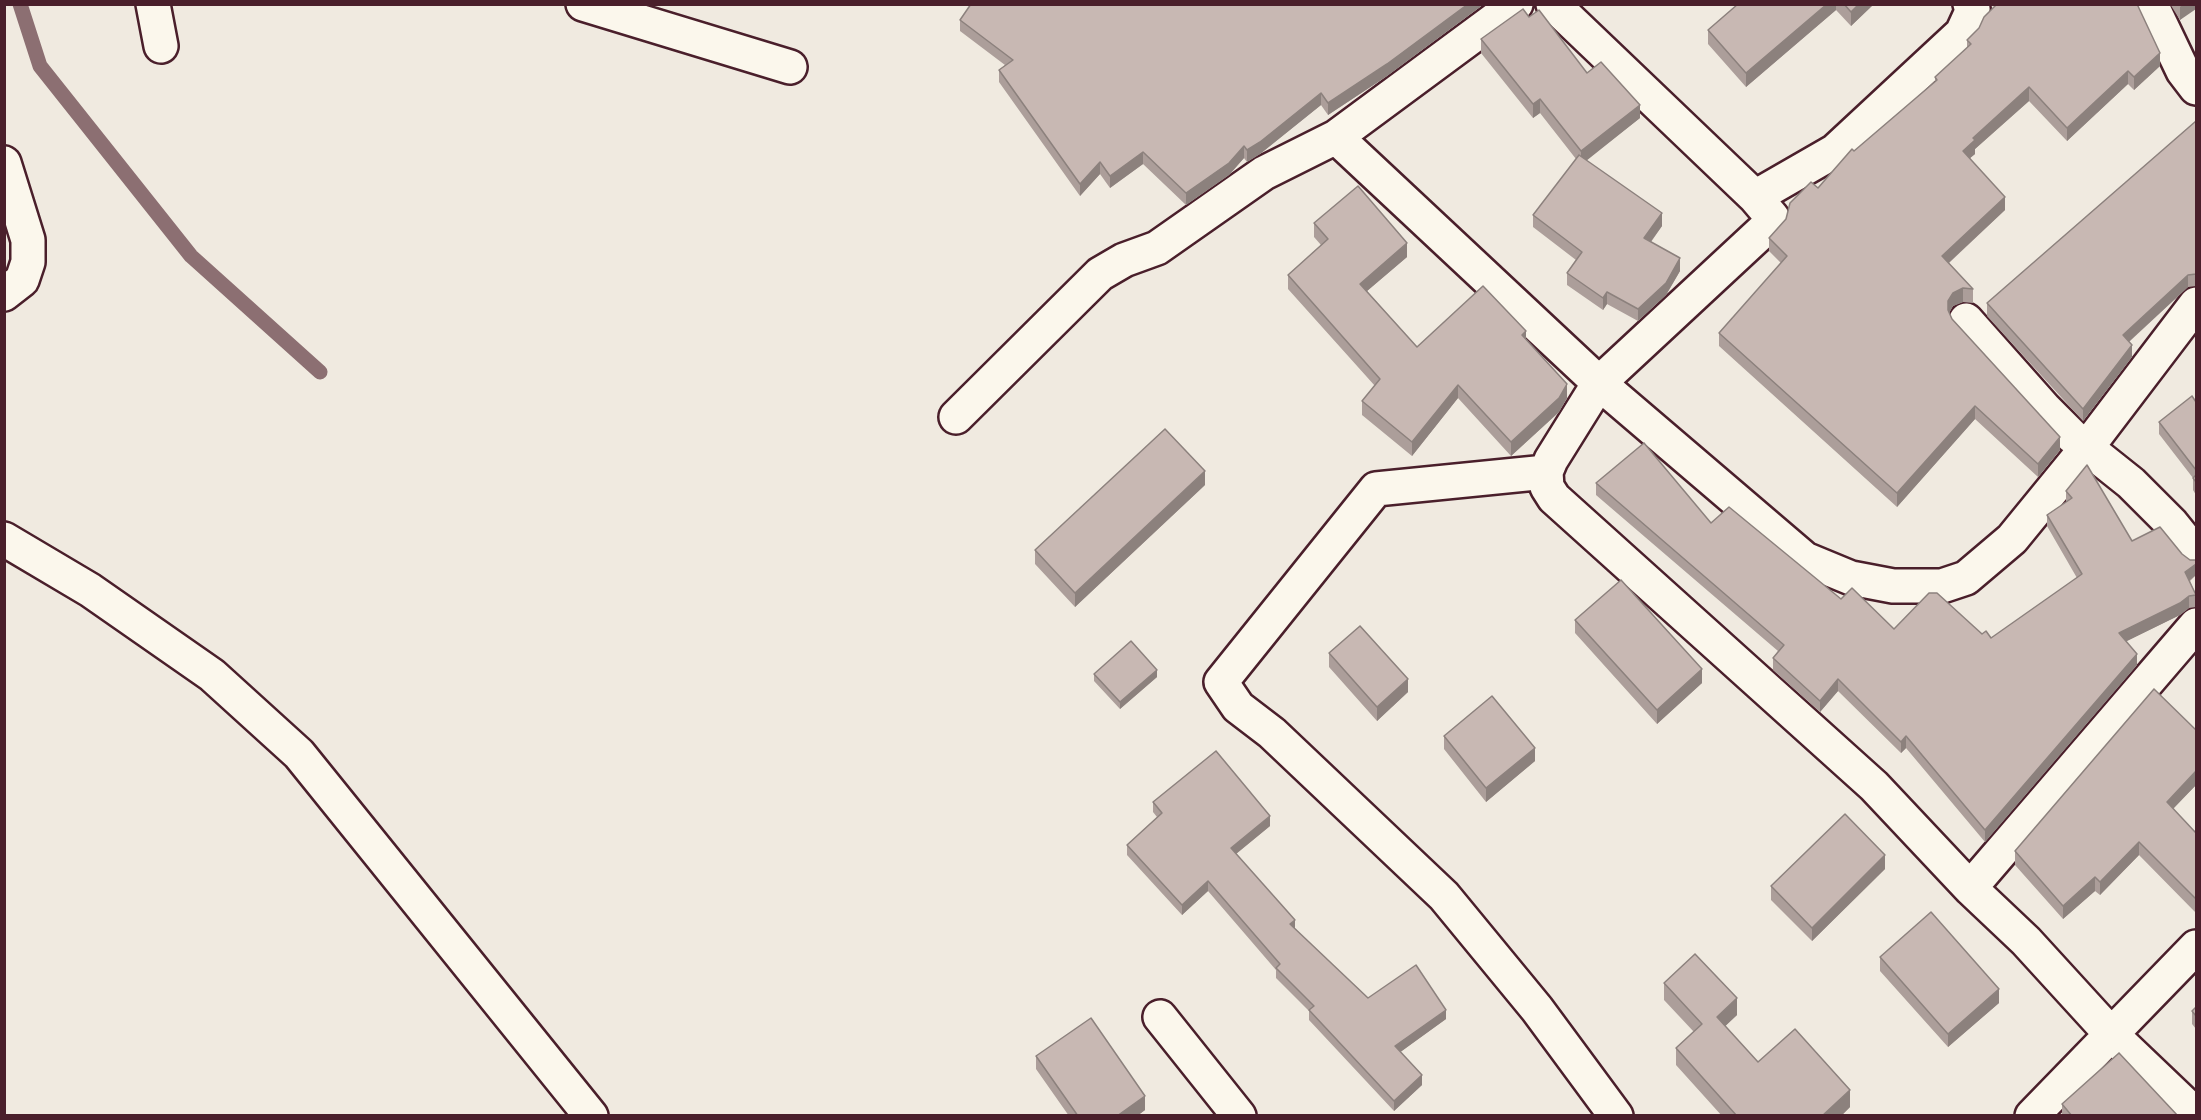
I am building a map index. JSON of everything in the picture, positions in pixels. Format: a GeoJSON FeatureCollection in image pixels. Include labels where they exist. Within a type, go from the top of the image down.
{"type":"FeatureCollection","features":[{"type":"Feature","properties":{"kind":"street"},"geometry":{"type":"LineString","coordinates":[[153,4],[161,46]]}},
{"type":"Feature","properties":{"kind":"street"},"geometry":{"type":"LineString","coordinates":[[583,4],[790,67]]}},
{"type":"Feature","properties":{"kind":"street"},"geometry":{"type":"LineString","coordinates":[[956,417],[1100,274],[1124,260],[1157,248],[1264,173],[1336,137],[1516,4]]}},
{"type":"Feature","properties":{"kind":"street"},"geometry":{"type":"LineString","coordinates":[[1553,4],[1755,197],[1772,217],[1768,225],[1599,383],[1546,472],[1547,487],[1554,498],[1874,786],[1970,888],[2026,941],[2112,1034],[2196,1115]]}},
{"type":"Feature","properties":{"kind":"street"},"geometry":{"type":"LineString","coordinates":[[1755,197],[1835,151],[1962,33],[1973,9],[1970,4]]}},
{"type":"Feature","properties":{"kind":"street"},"geometry":{"type":"LineString","coordinates":[[2151,4],[2183,71],[2196,88]]}},
{"type":"Feature","properties":{"kind":"street"},"geometry":{"type":"LineString","coordinates":[[1336,137],[1599,383],[1805,559],[1851,578],[1893,586],[1942,586],[1966,578],[2012,539],[2088,446],[2196,304]]}},
{"type":"Feature","properties":{"kind":"street"},"geometry":{"type":"LineString","coordinates":[[4,163],[28,240],[28,262],[22,280],[4,294]]}},
{"type":"Feature","properties":{"kind":"street"},"geometry":{"type":"LineString","coordinates":[[1966,320],[2045,409],[2072,436],[2088,446],[2156,507],[2196,554]]}},
{"type":"Feature","properties":{"kind":"street"},"geometry":{"type":"LineString","coordinates":[[1546,472],[1376,489],[1221,682],[1238,707],[1272,733],[1444,896],[1537,1009],[1616,1116]]}},
{"type":"Feature","properties":{"kind":"street"},"geometry":{"type":"LineString","coordinates":[[4,539],[90,590],[213,675],[300,754],[591,1116]]}},
{"type":"Feature","properties":{"kind":"street"},"geometry":{"type":"LineString","coordinates":[[1970,888],[2196,625]]}},
{"type":"Feature","properties":{"kind":"street"},"geometry":{"type":"LineString","coordinates":[[2032,1116],[2196,947]]}},
{"type":"Feature","properties":{"kind":"street"},"geometry":{"type":"LineString","coordinates":[[1160,1017],[1239,1116]]}},
{"type":"Feature","properties":{"kind":"building"},"geometry":{"type":"Polygon","coordinates":[[[971,4],[1468,4],[1387,64],[1328,103],[1321,93],[1260,142],[1247,150],[1244,146],[1229,163],[1186,193],[1143,152],[1110,176],[1100,162],[1080,184],[999,70],[1013,60],[960,20],[971,4]]]}},
{"type":"Feature","properties":{"kind":"building"},"geometry":{"type":"Polygon","coordinates":[[[1738,4],[1827,4],[1746,73],[1708,30],[1738,4]]]}},
{"type":"Feature","properties":{"kind":"building"},"geometry":{"type":"Polygon","coordinates":[[[1844,4],[1859,4],[1851,12],[1844,4]]]}},
{"type":"Feature","properties":{"kind":"building"},"geometry":{"type":"Polygon","coordinates":[[[1997,4],[2137,4],[2160,53],[2134,77],[2128,71],[2067,128],[2029,87],[1973,138],[1975,140],[1963,151],[2005,197],[1942,256],[1973,289],[1963,288],[1953,293],[1948,301],[1948,310],[1952,319],[2060,437],[2038,464],[1975,406],[1897,493],[1719,333],[1787,256],[1769,238],[1786,219],[1790,203],[1811,182],[1818,188],[1852,149],[1854,151],[1937,80],[1935,77],[1971,44],[1967,40],[1997,4]]]}},
{"type":"Feature","properties":{"kind":"building"},"geometry":{"type":"Polygon","coordinates":[[[1523,9],[1529,17],[1539,10],[1587,73],[1601,62],[1640,105],[1581,151],[1540,99],[1533,104],[1481,39],[1523,9]]]}},
{"type":"Feature","properties":{"kind":"building"},"geometry":{"type":"Polygon","coordinates":[[[2196,121],[2196,274],[2188,275],[2123,335],[2132,345],[2083,409],[1987,303],[2196,121]]]}},
{"type":"Feature","properties":{"kind":"building"},"geometry":{"type":"Polygon","coordinates":[[[1579,155],[1662,213],[1644,238],[1680,258],[1666,283],[1638,309],[1607,292],[1603,298],[1567,273],[1582,252],[1533,215],[1579,155]]]}},
{"type":"Feature","properties":{"kind":"building"},"geometry":{"type":"Polygon","coordinates":[[[1358,186],[1407,243],[1360,284],[1417,347],[1483,286],[1526,331],[1522,335],[1567,384],[1559,398],[1511,442],[1458,385],[1412,442],[1362,401],[1380,379],[1288,275],[1328,239],[1314,223],[1358,186]]]}},
{"type":"Feature","properties":{"kind":"building"},"geometry":{"type":"Polygon","coordinates":[[[2192,396],[2196,402],[2196,470],[2159,422],[2192,396]]]}},
{"type":"Feature","properties":{"kind":"building"},"geometry":{"type":"Polygon","coordinates":[[[1165,429],[1205,471],[1075,593],[1035,550],[1165,429]]]}},
{"type":"Feature","properties":{"kind":"building"},"geometry":{"type":"Polygon","coordinates":[[[1644,443],[1711,523],[1729,507],[1841,599],[1852,588],[1894,629],[1929,593],[1937,593],[1982,634],[1986,631],[1991,638],[2082,574],[2047,515],[2072,498],[2066,491],[2087,465],[2132,541],[2160,527],[2182,554],[2190,560],[2196,560],[2196,564],[2185,572],[2196,595],[2189,596],[2180,603],[2119,633],[2137,654],[1985,830],[1906,736],[1901,742],[1838,679],[1820,701],[1773,658],[1784,645],[1596,483],[1644,443]]]}},
{"type":"Feature","properties":{"kind":"building"},"geometry":{"type":"Polygon","coordinates":[[[1621,580],[1702,669],[1657,710],[1575,620],[1621,580]]]}},
{"type":"Feature","properties":{"kind":"building"},"geometry":{"type":"Polygon","coordinates":[[[1360,626],[1408,679],[1377,707],[1329,653],[1360,626]]]}},
{"type":"Feature","properties":{"kind":"building"},"geometry":{"type":"Polygon","coordinates":[[[1131,641],[1157,670],[1120,702],[1094,674],[1131,641]]]}},
{"type":"Feature","properties":{"kind":"building"},"geometry":{"type":"Polygon","coordinates":[[[2154,689],[2196,730],[2196,771],[2167,802],[2196,833],[2196,899],[2139,842],[2100,882],[2095,877],[2063,906],[2015,851],[2154,689]]]}},
{"type":"Feature","properties":{"kind":"building"},"geometry":{"type":"Polygon","coordinates":[[[1492,696],[1535,748],[1486,788],[1444,736],[1492,696]]]}},
{"type":"Feature","properties":{"kind":"building"},"geometry":{"type":"Polygon","coordinates":[[[1216,751],[1270,816],[1231,848],[1295,920],[1290,924],[1368,998],[1416,965],[1446,1010],[1395,1046],[1422,1075],[1394,1101],[1309,1010],[1314,1006],[1276,968],[1280,964],[1208,881],[1182,905],[1127,845],[1162,813],[1153,802],[1216,751]]]}},
{"type":"Feature","properties":{"kind":"building"},"geometry":{"type":"Polygon","coordinates":[[[1845,814],[1885,855],[1812,928],[1771,886],[1845,814]]]}},
{"type":"Feature","properties":{"kind":"building"},"geometry":{"type":"Polygon","coordinates":[[[1931,912],[1999,989],[1948,1034],[1880,957],[1931,912]]]}},
{"type":"Feature","properties":{"kind":"building"},"geometry":{"type":"Polygon","coordinates":[[[1695,954],[1737,998],[1717,1017],[1758,1062],[1795,1029],[1850,1090],[1822,1116],[1737,1116],[1676,1048],[1702,1024],[1664,983],[1695,954]]]}},
{"type":"Feature","properties":{"kind":"building"},"geometry":{"type":"Polygon","coordinates":[[[1091,1018],[1145,1096],[1117,1116],[1078,1116],[1036,1056],[1091,1018]]]}},
{"type":"Feature","properties":{"kind":"building"},"geometry":{"type":"Polygon","coordinates":[[[2119,1053],[2178,1116],[2072,1116],[2062,1104],[2119,1053]]]}},
{"type":"Feature","properties":{"kind":"waterway"},"geometry":{"type":"LineString","coordinates":[[20,4],[40,66],[191,256],[320,372]]}}]}
